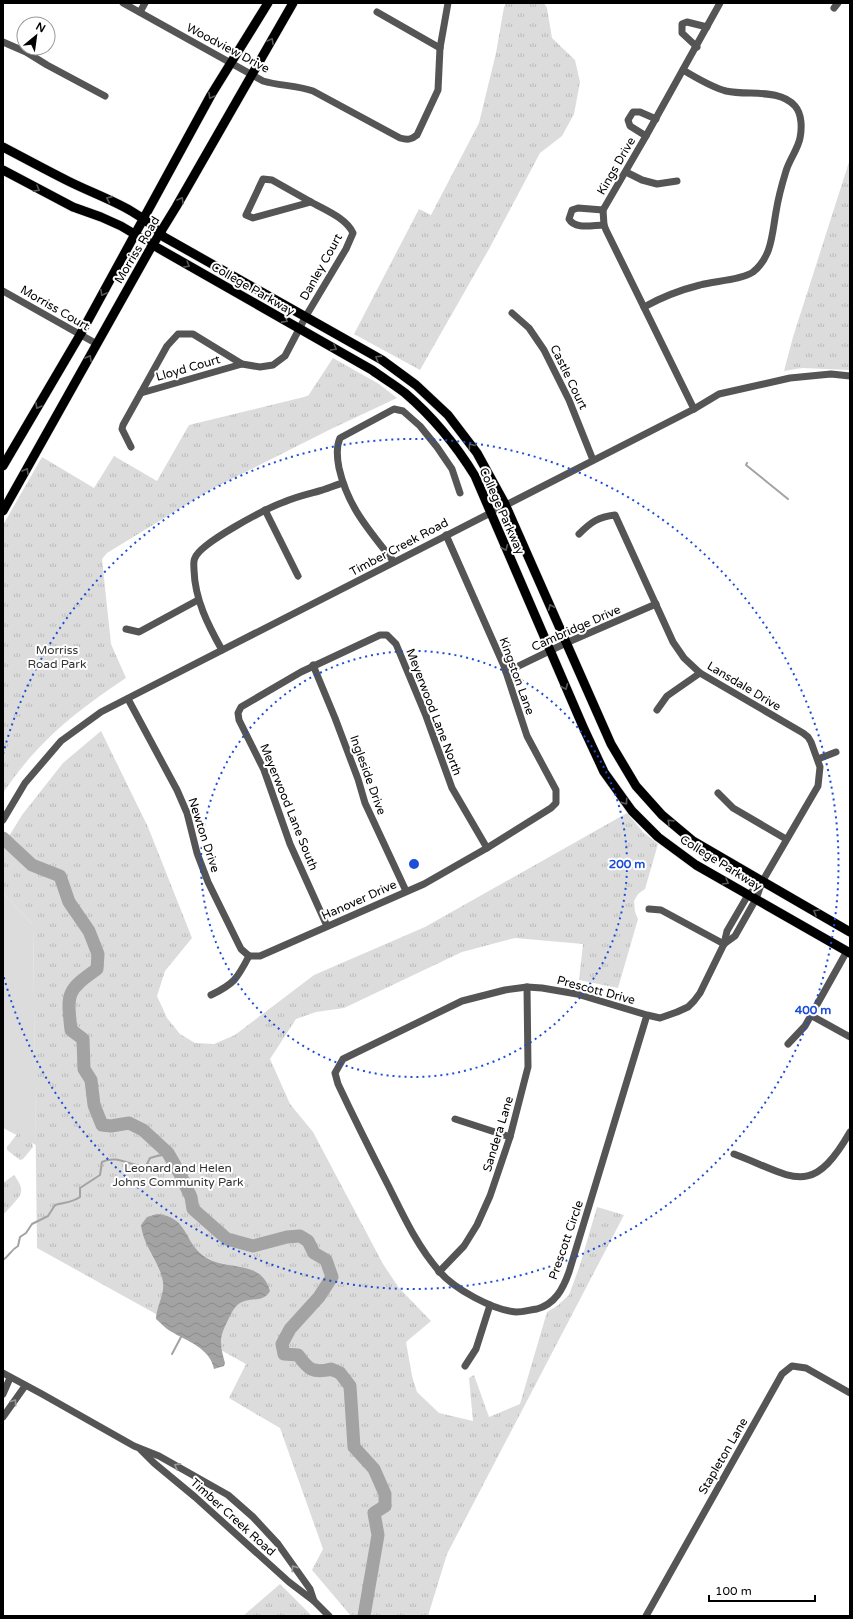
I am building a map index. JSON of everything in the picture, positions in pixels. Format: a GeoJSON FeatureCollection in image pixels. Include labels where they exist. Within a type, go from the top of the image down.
{"type":"FeatureCollection","features":[{"type":"Feature","properties":{"kind":"main road","name":"Morriss Road"},"geometry":{"type":"LineString","coordinates":[[3,466],[80,335],[143,218],[231,63],[268,3]]}},
{"type":"Feature","properties":{"kind":"main road","name":"Morriss Road"},"geometry":{"type":"LineString","coordinates":[[4,506],[293,3]]}},
{"type":"Feature","properties":{"kind":"main road","name":"College Parkway"},"geometry":{"type":"LineString","coordinates":[[3,147],[68,182],[130,210],[152,224],[164,237],[382,360],[416,385],[448,415],[476,453],[505,504],[611,744],[636,786],[662,815],[693,841],[850,932]]}},
{"type":"Feature","properties":{"kind":"main road","name":"College Parkway"},"geometry":{"type":"LineString","coordinates":[[3,170],[73,207],[102,217],[135,234],[372,370],[405,393],[432,419],[458,448],[475,476],[564,687],[604,772],[632,811],[658,837],[696,866],[849,952]]}},
{"type":"Feature","properties":{"kind":"street","name":"Woodview Drive"},"geometry":{"type":"LineString","coordinates":[[123,3],[252,74],[274,84],[305,88],[313,91],[400,138],[407,140],[417,135],[421,129],[438,90],[440,48]]}},
{"type":"Feature","properties":{"kind":"street"},"geometry":{"type":"LineString","coordinates":[[140,12],[145,3]]}},
{"type":"Feature","properties":{"kind":"street"},"geometry":{"type":"LineString","coordinates":[[377,12],[440,48],[448,3]]}},
{"type":"Feature","properties":{"kind":"street","name":"Kings Drive"},"geometry":{"type":"LineString","coordinates":[[694,408],[604,225],[603,210],[697,47],[720,3]]}},
{"type":"Feature","properties":{"kind":"street"},"geometry":{"type":"LineString","coordinates":[[697,47],[682,33],[682,24],[687,22],[707,27]]}},
{"type":"Feature","properties":{"kind":"street"},"geometry":{"type":"LineString","coordinates":[[3,42],[26,52],[47,65],[106,96]]}},
{"type":"Feature","properties":{"kind":"street"},"geometry":{"type":"LineString","coordinates":[[644,307],[661,297],[698,285],[743,277],[752,273],[762,263],[770,246],[785,172],[800,140],[802,124],[800,115],[796,106],[783,97],[776,94],[754,94],[726,91],[706,84],[683,70]]}},
{"type":"Feature","properties":{"kind":"street"},"geometry":{"type":"LineString","coordinates":[[646,136],[630,126],[628,120],[630,116],[633,112],[640,112],[656,119]]}},
{"type":"Feature","properties":{"kind":"street"},"geometry":{"type":"LineString","coordinates":[[626,172],[642,180],[657,184],[676,181]]}},
{"type":"Feature","properties":{"kind":"street","name":"Danley Court"},"geometry":{"type":"LineString","coordinates":[[306,316],[346,249],[353,233],[349,226],[344,221],[311,202],[272,180],[263,179],[246,214],[253,218],[311,202]]}},
{"type":"Feature","properties":{"kind":"street"},"geometry":{"type":"LineString","coordinates":[[603,210],[578,208],[572,210],[569,219],[571,223],[578,226],[604,225]]}},
{"type":"Feature","properties":{"kind":"street","name":"Morriss Court"},"geometry":{"type":"LineString","coordinates":[[3,291],[97,344]]}},
{"type":"Feature","properties":{"kind":"street","name":"Castle Court"},"geometry":{"type":"LineString","coordinates":[[512,312],[529,328],[544,350],[570,400],[593,460]]}},
{"type":"Feature","properties":{"kind":"street","name":"Lloyd Court"},"geometry":{"type":"LineString","coordinates":[[131,447],[122,427],[167,346],[178,334],[193,334],[242,364],[260,367],[273,365],[285,356],[306,316]]}},
{"type":"Feature","properties":{"kind":"street","name":"Lloyd Court"},"geometry":{"type":"LineString","coordinates":[[141,393],[242,364]]}},
{"type":"Feature","properties":{"kind":"street","name":"Timber Creek Road"},"geometry":{"type":"LineString","coordinates":[[3,820],[25,783],[61,741],[101,712],[719,394],[790,378],[831,374],[850,376]]}},
{"type":"Feature","properties":{"kind":"street"},"geometry":{"type":"LineString","coordinates":[[394,562],[351,504],[343,483],[339,464],[337,445],[340,438],[394,409],[402,411],[420,426],[437,446],[452,469],[460,492]]}},
{"type":"Feature","properties":{"kind":"street"},"geometry":{"type":"LineString","coordinates":[[222,650],[210,630],[198,600],[194,559],[199,550],[228,531],[265,510],[285,501],[343,483]]}},
{"type":"Feature","properties":{"kind":"street"},"geometry":{"type":"LineString","coordinates":[[265,510],[298,576]]}},
{"type":"Feature","properties":{"kind":"street","name":"Lansdale Drive"},"geometry":{"type":"LineString","coordinates":[[579,534],[591,523],[603,517],[615,515],[673,642],[684,658],[700,673],[803,733],[811,742],[818,759],[820,772],[818,786],[762,882]]}},
{"type":"Feature","properties":{"kind":"street","name":"Kingston Lane"},"geometry":{"type":"LineString","coordinates":[[446,535],[506,672],[527,736],[556,790],[556,803]]}},
{"type":"Feature","properties":{"kind":"street"},"geometry":{"type":"LineString","coordinates":[[126,629],[139,632],[198,600]]}},
{"type":"Feature","properties":{"kind":"street","name":"Cambridge Drive"},"geometry":{"type":"LineString","coordinates":[[506,672],[566,643],[656,604]]}},
{"type":"Feature","properties":{"kind":"street","name":"Meyerwood Lane North"},"geometry":{"type":"LineString","coordinates":[[313,665],[380,635],[387,635],[396,644],[426,716],[452,788],[487,848]]}},
{"type":"Feature","properties":{"kind":"street","name":"Ingleside Drive"},"geometry":{"type":"LineString","coordinates":[[313,665],[358,779],[365,803],[406,891]]}},
{"type":"Feature","properties":{"kind":"street","name":"Meyerwood Lane South"},"geometry":{"type":"LineString","coordinates":[[313,665],[241,707],[238,713],[239,720],[264,770],[290,844],[328,926]]}},
{"type":"Feature","properties":{"kind":"street"},"geometry":{"type":"LineString","coordinates":[[657,710],[667,696],[700,673]]}},
{"type":"Feature","properties":{"kind":"street","name":"Newton Drive"},"geometry":{"type":"LineString","coordinates":[[128,699],[177,790],[187,814],[197,853],[208,882],[241,949],[249,956]]}},
{"type":"Feature","properties":{"kind":"street"},"geometry":{"type":"LineString","coordinates":[[818,759],[836,752]]}},
{"type":"Feature","properties":{"kind":"street"},"geometry":{"type":"LineString","coordinates":[[718,793],[733,808],[786,839]]}},
{"type":"Feature","properties":{"kind":"street","name":"Hanover Drive"},"geometry":{"type":"LineString","coordinates":[[249,956],[260,956],[424,884],[487,848],[551,808],[556,803]]}},
{"type":"Feature","properties":{"kind":"street","name":"Prescott Drive"},"geometry":{"type":"LineString","coordinates":[[337,1080],[335,1073],[343,1059],[462,1001],[492,992],[527,987],[542,988],[578,994],[660,1018],[677,1012],[688,1006],[700,992],[724,944],[727,932],[762,882]]}},
{"type":"Feature","properties":{"kind":"street"},"geometry":{"type":"LineString","coordinates":[[649,909],[661,910],[724,944]]}},
{"type":"Feature","properties":{"kind":"street"},"geometry":{"type":"LineString","coordinates":[[788,1044],[812,1016],[849,952]]}},
{"type":"Feature","properties":{"kind":"street"},"geometry":{"type":"LineString","coordinates":[[210,995],[232,984],[241,972],[249,956]]}},
{"type":"Feature","properties":{"kind":"street","name":"Sandera Lane"},"geometry":{"type":"LineString","coordinates":[[439,1272],[464,1246],[477,1225],[490,1196],[510,1137],[528,1067],[527,987]]}},
{"type":"Feature","properties":{"kind":"street","name":"Prescott Circle"},"geometry":{"type":"LineString","coordinates":[[337,1080],[414,1237],[439,1272],[463,1290],[490,1305],[511,1312],[543,1308],[554,1300],[564,1285],[569,1272],[647,1015]]}},
{"type":"Feature","properties":{"kind":"street"},"geometry":{"type":"LineString","coordinates":[[812,1016],[850,1037]]}},
{"type":"Feature","properties":{"kind":"street"},"geometry":{"type":"LineString","coordinates":[[455,1119],[510,1137]]}},
{"type":"Feature","properties":{"kind":"street"},"geometry":{"type":"LineString","coordinates":[[734,1154],[788,1176],[801,1177],[814,1174],[825,1167],[840,1149],[850,1132]]}},
{"type":"Feature","properties":{"kind":"street"},"geometry":{"type":"LineString","coordinates":[[465,1366],[476,1349],[490,1305]]}},
{"type":"Feature","properties":{"kind":"street","name":"Stapleton Lane"},"geometry":{"type":"LineString","coordinates":[[646,1616],[782,1374],[792,1366],[806,1368],[850,1393]]}},
{"type":"Feature","properties":{"kind":"street","name":"Timber Creek Road"},"geometry":{"type":"LineString","coordinates":[[3,1374],[42,1394],[128,1443],[159,1456],[219,1489],[238,1504],[278,1544],[310,1589],[314,1601]]}},
{"type":"Feature","properties":{"kind":"street"},"geometry":{"type":"LineString","coordinates":[[3,1394],[10,1378]]}},
{"type":"Feature","properties":{"kind":"street"},"geometry":{"type":"LineString","coordinates":[[3,1418],[25,1386]]}},
{"type":"Feature","properties":{"kind":"street","name":"Timber Creek Road"},"geometry":{"type":"LineString","coordinates":[[138,1447],[154,1463],[195,1497],[289,1582],[314,1601],[329,1616]]}},
{"type":"Feature","properties":{"kind":"green space"},"geometry":{"type":"Polygon","coordinates":[[[506,3],[544,3],[547,8],[552,38],[575,60],[580,82],[574,114],[562,136],[540,153],[489,249],[420,370],[354,334],[419,209],[431,215],[479,123],[496,53],[506,3]]]}},
{"type":"Feature","properties":{"kind":"green space"},"geometry":{"type":"Polygon","coordinates":[[[850,159],[850,370],[802,368],[784,371],[793,337],[850,159]]]}},
{"type":"Feature","properties":{"kind":"green space","name":"Morriss Road Park"},"geometry":{"type":"Polygon","coordinates":[[[333,358],[379,384],[397,398],[331,429],[210,490],[107,553],[102,559],[111,644],[126,678],[90,703],[58,729],[30,758],[3,793],[3,525],[42,457],[94,488],[114,456],[157,481],[189,425],[308,396],[333,358]]]}},
{"type":"Feature","properties":{"kind":"green space","name":"Leonard and Helen Johns Community Park"},"geometry":{"type":"Polygon","coordinates":[[[101,731],[148,827],[192,938],[165,971],[157,996],[167,1018],[180,1034],[195,1043],[214,1044],[235,1035],[314,975],[425,927],[627,813],[643,832],[658,844],[645,889],[638,894],[634,901],[635,912],[638,919],[618,988],[579,980],[583,944],[515,938],[462,952],[344,1008],[316,1012],[296,1019],[270,1059],[290,1104],[313,1132],[383,1264],[399,1288],[431,1321],[406,1342],[412,1376],[417,1392],[439,1413],[473,1421],[469,1378],[474,1375],[489,1417],[520,1404],[547,1312],[557,1306],[569,1295],[580,1265],[597,1207],[624,1215],[447,1554],[428,1616],[351,1616],[312,1570],[323,1549],[280,1428],[229,1398],[246,1364],[37,1248],[33,925],[3,893],[3,846],[22,815],[63,763],[101,731]]]}},
{"type":"Feature","properties":{"kind":"green space"},"geometry":{"type":"Polygon","coordinates":[[[3,893],[33,925],[36,1145],[3,1128],[3,893]]]}},
{"type":"Feature","properties":{"kind":"green space"},"geometry":{"type":"Polygon","coordinates":[[[18,1133],[32,1142],[33,1147],[23,1159],[20,1160],[7,1150],[7,1147],[18,1133]]]}},
{"type":"Feature","properties":{"kind":"green space"},"geometry":{"type":"Polygon","coordinates":[[[14,1175],[21,1187],[20,1195],[3,1214],[3,1183],[14,1175]]]}},
{"type":"Feature","properties":{"kind":"green space"},"geometry":{"type":"Polygon","coordinates":[[[280,1584],[312,1616],[243,1616],[280,1584]]]}},
{"type":"Feature","properties":{"kind":"water"},"geometry":{"type":"Polygon","coordinates":[[[157,1214],[167,1216],[175,1220],[185,1231],[198,1251],[205,1257],[223,1264],[242,1267],[259,1274],[265,1281],[270,1291],[264,1297],[240,1303],[234,1309],[223,1330],[221,1340],[225,1363],[224,1366],[214,1369],[212,1362],[203,1350],[168,1330],[156,1319],[157,1310],[163,1291],[163,1282],[159,1268],[142,1233],[141,1225],[147,1217],[157,1214]]]}},
{"type":"Feature","properties":{"kind":"waterway"},"geometry":{"type":"LineString","coordinates":[[747,463],[746,465],[788,499]]}},
{"type":"Feature","properties":{"kind":"waterway"},"geometry":{"type":"LineString","coordinates":[[3,838],[32,865],[60,876],[69,902],[89,931],[98,954],[97,969],[74,988],[69,1000],[69,1008],[71,1030],[83,1039],[84,1069],[91,1080],[94,1105],[102,1125],[111,1126],[129,1123],[143,1130],[168,1153],[191,1197],[193,1209],[227,1239],[253,1246],[287,1237],[300,1236],[308,1241],[314,1253],[326,1260],[332,1277],[319,1297],[290,1329],[282,1344],[284,1354],[298,1355],[305,1364],[312,1369],[320,1371],[331,1369],[340,1373],[350,1386],[354,1447],[374,1469],[385,1494],[385,1506],[374,1513],[378,1535],[364,1616]]}},
{"type":"Feature","properties":{"kind":"waterway"},"geometry":{"type":"LineString","coordinates":[[3,1260],[18,1246],[20,1237],[26,1233],[32,1224],[48,1216],[55,1205],[80,1197],[80,1188],[100,1175],[102,1162],[113,1159],[135,1165],[146,1166],[150,1158],[168,1153]]}},
{"type":"Feature","properties":{"kind":"waterway"},"geometry":{"type":"LineString","coordinates":[[172,1354],[181,1337]]}}]}
